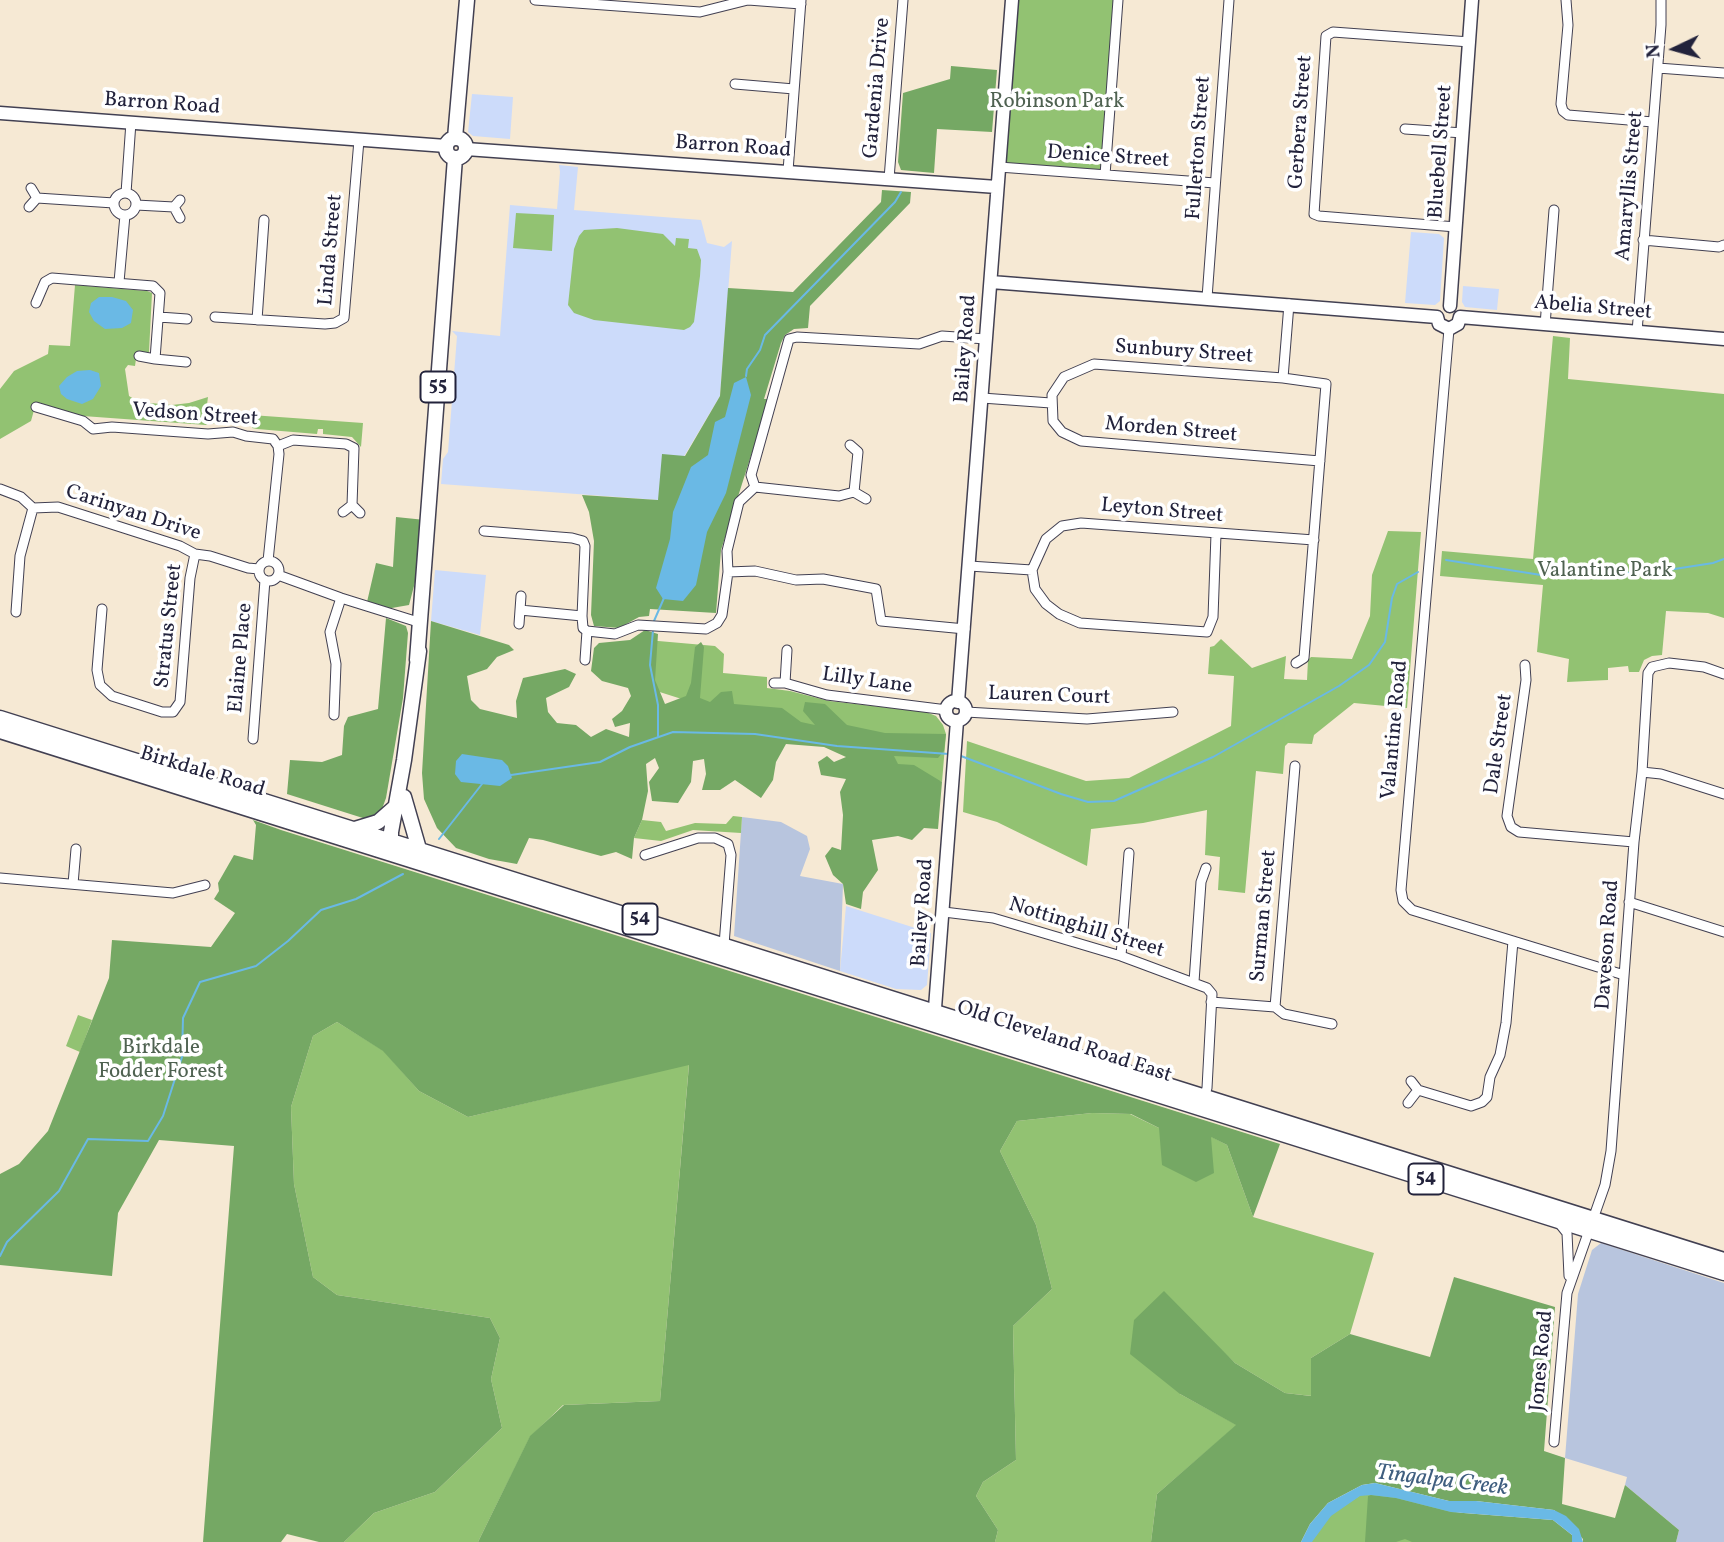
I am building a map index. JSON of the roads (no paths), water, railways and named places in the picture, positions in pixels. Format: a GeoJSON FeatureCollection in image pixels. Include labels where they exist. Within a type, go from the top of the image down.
{"type":"FeatureCollection","features":[{"type":"Feature","properties":{"kind":"main road","name":"55"},"geometry":{"type":"LineString","coordinates":[[393,846],[424,583],[467,0]]}},
{"type":"Feature","properties":{"kind":"main road","name":"55"},"geometry":{"type":"LineString","coordinates":[[417,660],[421,645],[424,583]]}},
{"type":"Feature","properties":{"kind":"main road","name":"Birkdale Road"},"geometry":{"type":"LineString","coordinates":[[0,718],[355,829],[393,846]]}},
{"type":"Feature","properties":{"kind":"main road","name":"Birkdale Road"},"geometry":{"type":"LineString","coordinates":[[0,731],[393,846]]}},
{"type":"Feature","properties":{"kind":"main road"},"geometry":{"type":"LineString","coordinates":[[355,829],[378,822],[400,802],[419,849]]}},
{"type":"Feature","properties":{"kind":"main road","name":"Old Cleveland Road East"},"geometry":{"type":"LineString","coordinates":[[393,846],[419,849],[724,946],[935,1018]]}},
{"type":"Feature","properties":{"kind":"main road","name":"Old Cleveland Road East"},"geometry":{"type":"LineString","coordinates":[[393,846],[1590,1224],[1724,1260]]}},
{"type":"Feature","properties":{"kind":"main road","name":"Old Cleveland Road East"},"geometry":{"type":"LineString","coordinates":[[1203,1103],[1554,1220],[1590,1224],[1724,1273]]}},
{"type":"Feature","properties":{"kind":"street"},"geometry":{"type":"LineString","coordinates":[[535,0],[700,12],[748,1],[801,2],[788,171]]}},
{"type":"Feature","properties":{"kind":"street","name":"Gardenia Drive"},"geometry":{"type":"LineString","coordinates":[[889,179],[903,0]]}},
{"type":"Feature","properties":{"kind":"street","name":"Bailey Road"},"geometry":{"type":"LineString","coordinates":[[935,1018],[1012,0]]}},
{"type":"Feature","properties":{"kind":"street"},"geometry":{"type":"LineString","coordinates":[[1105,175],[1118,0]]}},
{"type":"Feature","properties":{"kind":"street","name":"Fullerton Street"},"geometry":{"type":"LineString","coordinates":[[1206,298],[1229,0]]}},
{"type":"Feature","properties":{"kind":"street","name":"Bluebell Street"},"geometry":{"type":"LineString","coordinates":[[1450,306],[1472,0]]}},
{"type":"Feature","properties":{"kind":"street"},"geometry":{"type":"LineString","coordinates":[[1566,0],[1568,25],[1561,104],[1563,111],[1569,115],[1653,122]]}},
{"type":"Feature","properties":{"kind":"street","name":"Amaryllis Street"},"geometry":{"type":"LineString","coordinates":[[1637,332],[1661,0]]}},
{"type":"Feature","properties":{"kind":"street","name":"Gerbera Street"},"geometry":{"type":"LineString","coordinates":[[1455,227],[1314,214],[1326,36],[1333,32],[1470,42]]}},
{"type":"Feature","properties":{"kind":"street"},"geometry":{"type":"LineString","coordinates":[[1658,68],[1724,74]]}},
{"type":"Feature","properties":{"kind":"street"},"geometry":{"type":"LineString","coordinates":[[735,85],[794,89]]}},
{"type":"Feature","properties":{"kind":"street","name":"Barron Road"},"geometry":{"type":"LineString","coordinates":[[0,113],[997,187]]}},
{"type":"Feature","properties":{"kind":"street"},"geometry":{"type":"LineString","coordinates":[[126,192],[131,122]]}},
{"type":"Feature","properties":{"kind":"street"},"geometry":{"type":"LineString","coordinates":[[1405,129],[1463,132]]}},
{"type":"Feature","properties":{"kind":"street","name":"Linda Street"},"geometry":{"type":"LineString","coordinates":[[215,317],[325,324],[344,318],[359,140]]}},
{"type":"Feature","properties":{"kind":"street","name":"Denice Street"},"geometry":{"type":"LineString","coordinates":[[999,167],[1215,183]]}},
{"type":"Feature","properties":{"kind":"street"},"geometry":{"type":"LineString","coordinates":[[31,188],[37,198]]}},
{"type":"Feature","properties":{"kind":"street"},"geometry":{"type":"LineString","coordinates":[[125,215],[117,211],[114,203],[117,197],[126,192]]}},
{"type":"Feature","properties":{"kind":"street"},"geometry":{"type":"LineString","coordinates":[[125,215],[134,211],[136,205],[135,198],[126,192]]}},
{"type":"Feature","properties":{"kind":"street"},"geometry":{"type":"LineString","coordinates":[[29,206],[37,198],[114,203]]}},
{"type":"Feature","properties":{"kind":"street"},"geometry":{"type":"LineString","coordinates":[[136,205],[177,204],[180,218]]}},
{"type":"Feature","properties":{"kind":"street"},"geometry":{"type":"LineString","coordinates":[[1545,325],[1554,209]]}},
{"type":"Feature","properties":{"kind":"street"},"geometry":{"type":"LineString","coordinates":[[119,282],[125,215]]}},
{"type":"Feature","properties":{"kind":"street"},"geometry":{"type":"LineString","coordinates":[[257,320],[264,220]]}},
{"type":"Feature","properties":{"kind":"street"},"geometry":{"type":"LineString","coordinates":[[1643,240],[1719,247],[1724,245]]}},
{"type":"Feature","properties":{"kind":"street"},"geometry":{"type":"LineString","coordinates":[[36,303],[45,282],[52,278],[156,287],[160,293],[155,359]]}},
{"type":"Feature","properties":{"kind":"street"},"geometry":{"type":"LineString","coordinates":[[991,282],[1437,317]]}},
{"type":"Feature","properties":{"kind":"street"},"geometry":{"type":"LineString","coordinates":[[1283,378],[1289,304]]}},
{"type":"Feature","properties":{"kind":"street"},"geometry":{"type":"LineString","coordinates":[[1450,306],[1457,310],[1460,317],[1458,324],[1449,329],[1439,324],[1437,317],[1443,308],[1450,306]]}},
{"type":"Feature","properties":{"kind":"street"},"geometry":{"type":"LineString","coordinates":[[159,317],[187,318]]}},
{"type":"Feature","properties":{"kind":"street","name":"Abelia Street"},"geometry":{"type":"LineString","coordinates":[[1460,317],[1724,339]]}},
{"type":"Feature","properties":{"kind":"street","name":"Valantine Road"},"geometry":{"type":"LineString","coordinates":[[1449,329],[1401,890],[1403,901],[1412,910],[1624,975]]}},
{"type":"Feature","properties":{"kind":"street"},"geometry":{"type":"LineString","coordinates":[[755,487],[751,475],[789,340],[797,337],[919,344],[942,337],[986,339]]}},
{"type":"Feature","properties":{"kind":"street"},"geometry":{"type":"LineString","coordinates":[[139,356],[186,362]]}},
{"type":"Feature","properties":{"kind":"street","name":"Sunbury Street"},"geometry":{"type":"LineString","coordinates":[[1052,399],[1059,382],[1069,373],[1094,364],[1283,378],[1326,384],[1320,461]]}},
{"type":"Feature","properties":{"kind":"street"},"geometry":{"type":"LineString","coordinates":[[982,398],[1052,399]]}},
{"type":"Feature","properties":{"kind":"street","name":"Morden Street"},"geometry":{"type":"LineString","coordinates":[[1052,399],[1053,421],[1068,436],[1081,441],[1320,461]]}},
{"type":"Feature","properties":{"kind":"street","name":"Vedson Street"},"geometry":{"type":"LineString","coordinates":[[36,407],[83,421],[93,429],[112,427],[208,434],[233,432],[273,439],[278,446],[268,562]]}},
{"type":"Feature","properties":{"kind":"street"},"geometry":{"type":"LineString","coordinates":[[278,446],[293,440],[346,444],[354,448],[352,505],[360,513]]}},
{"type":"Feature","properties":{"kind":"street"},"geometry":{"type":"LineString","coordinates":[[854,492],[858,448]]}},
{"type":"Feature","properties":{"kind":"street"},"geometry":{"type":"LineString","coordinates":[[1296,663],[1304,658],[1320,461]]}},
{"type":"Feature","properties":{"kind":"street"},"geometry":{"type":"LineString","coordinates":[[484,531],[578,538],[583,541],[582,616],[583,628],[587,631],[615,634],[638,625],[706,629],[717,623],[722,615],[728,572],[727,551],[739,502],[755,487],[839,496],[854,492],[866,499]]}},
{"type":"Feature","properties":{"kind":"street","name":"Carinyan Drive"},"geometry":{"type":"LineString","coordinates":[[0,489],[22,497],[33,508],[58,507],[195,554],[259,569]]}},
{"type":"Feature","properties":{"kind":"street"},"geometry":{"type":"LineString","coordinates":[[343,512],[352,505]]}},
{"type":"Feature","properties":{"kind":"street"},"geometry":{"type":"LineString","coordinates":[[16,612],[20,556],[33,508]]}},
{"type":"Feature","properties":{"kind":"street","name":"Leyton Street"},"geometry":{"type":"LineString","coordinates":[[1032,570],[1046,539],[1062,526],[1081,523],[1314,540]]}},
{"type":"Feature","properties":{"kind":"street"},"geometry":{"type":"LineString","coordinates":[[969,566],[1032,570],[1035,589],[1046,604],[1059,614],[1080,623],[1207,632],[1213,617],[1216,534]]}},
{"type":"Feature","properties":{"kind":"street","name":"Stratus Street"},"geometry":{"type":"LineString","coordinates":[[102,609],[97,670],[100,685],[112,696],[167,713],[177,708],[180,702],[190,578],[195,554]]}},
{"type":"Feature","properties":{"kind":"street"},"geometry":{"type":"LineString","coordinates":[[268,562],[276,565],[278,575],[274,579],[265,580],[260,576],[259,569],[268,562]]}},
{"type":"Feature","properties":{"kind":"street"},"geometry":{"type":"LineString","coordinates":[[728,572],[755,571],[796,580],[823,579],[876,589],[881,621],[965,629]]}},
{"type":"Feature","properties":{"kind":"street"},"geometry":{"type":"LineString","coordinates":[[278,575],[418,622]]}},
{"type":"Feature","properties":{"kind":"street","name":"Elaine Place"},"geometry":{"type":"LineString","coordinates":[[253,739],[265,580]]}},
{"type":"Feature","properties":{"kind":"street"},"geometry":{"type":"LineString","coordinates":[[519,624],[521,596]]}},
{"type":"Feature","properties":{"kind":"street"},"geometry":{"type":"LineString","coordinates":[[334,715],[336,664],[330,632],[341,598]]}},
{"type":"Feature","properties":{"kind":"street"},"geometry":{"type":"LineString","coordinates":[[520,610],[582,616]]}},
{"type":"Feature","properties":{"kind":"street"},"geometry":{"type":"LineString","coordinates":[[585,660],[587,631]]}},
{"type":"Feature","properties":{"kind":"street","name":"Lilly Lane"},"geometry":{"type":"LineString","coordinates":[[787,650],[779,683],[827,695],[947,710]]}},
{"type":"Feature","properties":{"kind":"street","name":"Daveson Road"},"geometry":{"type":"LineString","coordinates":[[1590,1224],[1605,1185],[1611,1151],[1648,673],[1658,664],[1704,667],[1724,674]]}},
{"type":"Feature","properties":{"kind":"street","name":"Dale Street"},"geometry":{"type":"LineString","coordinates":[[1525,665],[1526,680],[1507,816],[1511,827],[1518,832],[1634,842]]}},
{"type":"Feature","properties":{"kind":"street"},"geometry":{"type":"LineString","coordinates":[[947,710],[949,704],[960,711]]}},
{"type":"Feature","properties":{"kind":"street","name":"Lauren Court"},"geometry":{"type":"LineString","coordinates":[[960,711],[1087,719],[1173,712]]}},
{"type":"Feature","properties":{"kind":"street","name":"Surman Street"},"geometry":{"type":"LineString","coordinates":[[1212,998],[1275,1007],[1295,766]]}},
{"type":"Feature","properties":{"kind":"street"},"geometry":{"type":"LineString","coordinates":[[1642,772],[1661,774],[1724,794]]}},
{"type":"Feature","properties":{"kind":"street"},"geometry":{"type":"LineString","coordinates":[[645,855],[698,838],[715,838],[728,844],[732,855],[724,946]]}},
{"type":"Feature","properties":{"kind":"street"},"geometry":{"type":"LineString","coordinates":[[73,884],[76,849]]}},
{"type":"Feature","properties":{"kind":"street"},"geometry":{"type":"LineString","coordinates":[[1121,956],[1129,853]]}},
{"type":"Feature","properties":{"kind":"street"},"geometry":{"type":"LineString","coordinates":[[1194,982],[1201,882],[1206,868]]}},
{"type":"Feature","properties":{"kind":"street"},"geometry":{"type":"LineString","coordinates":[[0,878],[173,893],[205,885]]}},
{"type":"Feature","properties":{"kind":"street"},"geometry":{"type":"LineString","coordinates":[[1629,902],[1724,932]]}},
{"type":"Feature","properties":{"kind":"street","name":"Nottinghill Street"},"geometry":{"type":"LineString","coordinates":[[944,912],[993,918],[1121,956],[1194,982],[1207,988],[1212,998]]}},
{"type":"Feature","properties":{"kind":"street"},"geometry":{"type":"LineString","coordinates":[[1411,1081],[1418,1090],[1471,1106],[1488,1097],[1490,1077],[1500,1055],[1506,1023],[1513,941]]}},
{"type":"Feature","properties":{"kind":"street"},"geometry":{"type":"LineString","coordinates":[[1203,1103],[1207,1088],[1212,998]]}},
{"type":"Feature","properties":{"kind":"street"},"geometry":{"type":"LineString","coordinates":[[1275,1007],[1284,1014],[1332,1024]]}},
{"type":"Feature","properties":{"kind":"street"},"geometry":{"type":"LineString","coordinates":[[1408,1103],[1418,1090]]}},
{"type":"Feature","properties":{"kind":"street","name":"Jones Road"},"geometry":{"type":"LineString","coordinates":[[1553,1442],[1569,1284],[1567,1233],[1564,1226],[1554,1220]]}},
{"type":"Feature","properties":{"kind":"street","name":"Jones Road"},"geometry":{"type":"LineString","coordinates":[[1569,1284],[1590,1224]]}},
{"type":"Feature","properties":{"kind":"water"},"geometry":{"type":"Polygon","coordinates":[[[99,297],[126,301],[133,310],[131,323],[122,328],[105,329],[94,321],[89,312],[91,303],[99,297]]]}},
{"type":"Feature","properties":{"kind":"water"},"geometry":{"type":"Polygon","coordinates":[[[90,370],[99,373],[101,386],[93,399],[82,404],[61,394],[59,386],[67,377],[77,371],[90,370]]]}},
{"type":"Feature","properties":{"kind":"water"},"geometry":{"type":"Polygon","coordinates":[[[746,377],[751,395],[726,493],[707,532],[696,585],[683,601],[663,599],[656,588],[670,539],[673,512],[691,467],[708,455],[715,422],[725,417],[734,383],[746,377]]]}},
{"type":"Feature","properties":{"kind":"water"},"geometry":{"type":"Polygon","coordinates":[[[462,754],[502,760],[508,766],[512,778],[500,786],[461,782],[455,774],[456,761],[462,754]]]}},
{"type":"Feature","properties":{"kind":"water","name":"Tingalpa Creek"},"geometry":{"type":"Polygon","coordinates":[[[1375,1483],[1449,1501],[1476,1501],[1554,1510],[1566,1516],[1579,1529],[1583,1542],[1572,1542],[1572,1535],[1553,1520],[1451,1512],[1396,1498],[1371,1495],[1360,1496],[1331,1516],[1312,1542],[1301,1542],[1310,1524],[1328,1503],[1362,1485],[1375,1483]]]}},
{"type":"Feature","properties":{"kind":"waterway"},"geometry":{"type":"LineString","coordinates":[[746,376],[765,335],[895,202],[901,192]]}},
{"type":"Feature","properties":{"kind":"waterway"},"geometry":{"type":"LineString","coordinates":[[1446,560],[1568,577],[1668,570],[1724,559]]}},
{"type":"Feature","properties":{"kind":"waterway"},"geometry":{"type":"LineString","coordinates":[[961,756],[1088,802],[1114,801],[1213,757],[1339,686],[1369,665],[1385,642],[1397,584],[1418,572]]}},
{"type":"Feature","properties":{"kind":"waterway"},"geometry":{"type":"LineString","coordinates":[[654,621],[664,598]]}},
{"type":"Feature","properties":{"kind":"waterway"},"geometry":{"type":"LineString","coordinates":[[653,630],[650,665],[658,705],[658,736]]}},
{"type":"Feature","properties":{"kind":"waterway"},"geometry":{"type":"LineString","coordinates":[[511,775],[600,762],[630,747],[673,732],[755,734],[837,746],[949,754]]}},
{"type":"Feature","properties":{"kind":"waterway"},"geometry":{"type":"LineString","coordinates":[[439,839],[482,784]]}},
{"type":"Feature","properties":{"kind":"waterway"},"geometry":{"type":"LineString","coordinates":[[0,1256],[7,1242],[59,1191],[88,1139],[148,1141],[163,1116],[182,1057],[183,1018],[200,982],[256,966],[321,910],[356,899],[403,874]]}},
{"type":"Feature","properties":{"kind":"park label","name":"Robinson Park"},"geometry":{"type":"Point","coordinates":[1057,103]}},
{"type":"Feature","properties":{"kind":"park label","name":"Valantine Park"},"geometry":{"type":"Point","coordinates":[1605,572]}},
{"type":"Feature","properties":{"kind":"park label","name":"Birkdale Fodder Forest"},"geometry":{"type":"Point","coordinates":[161,1061]}}]}
